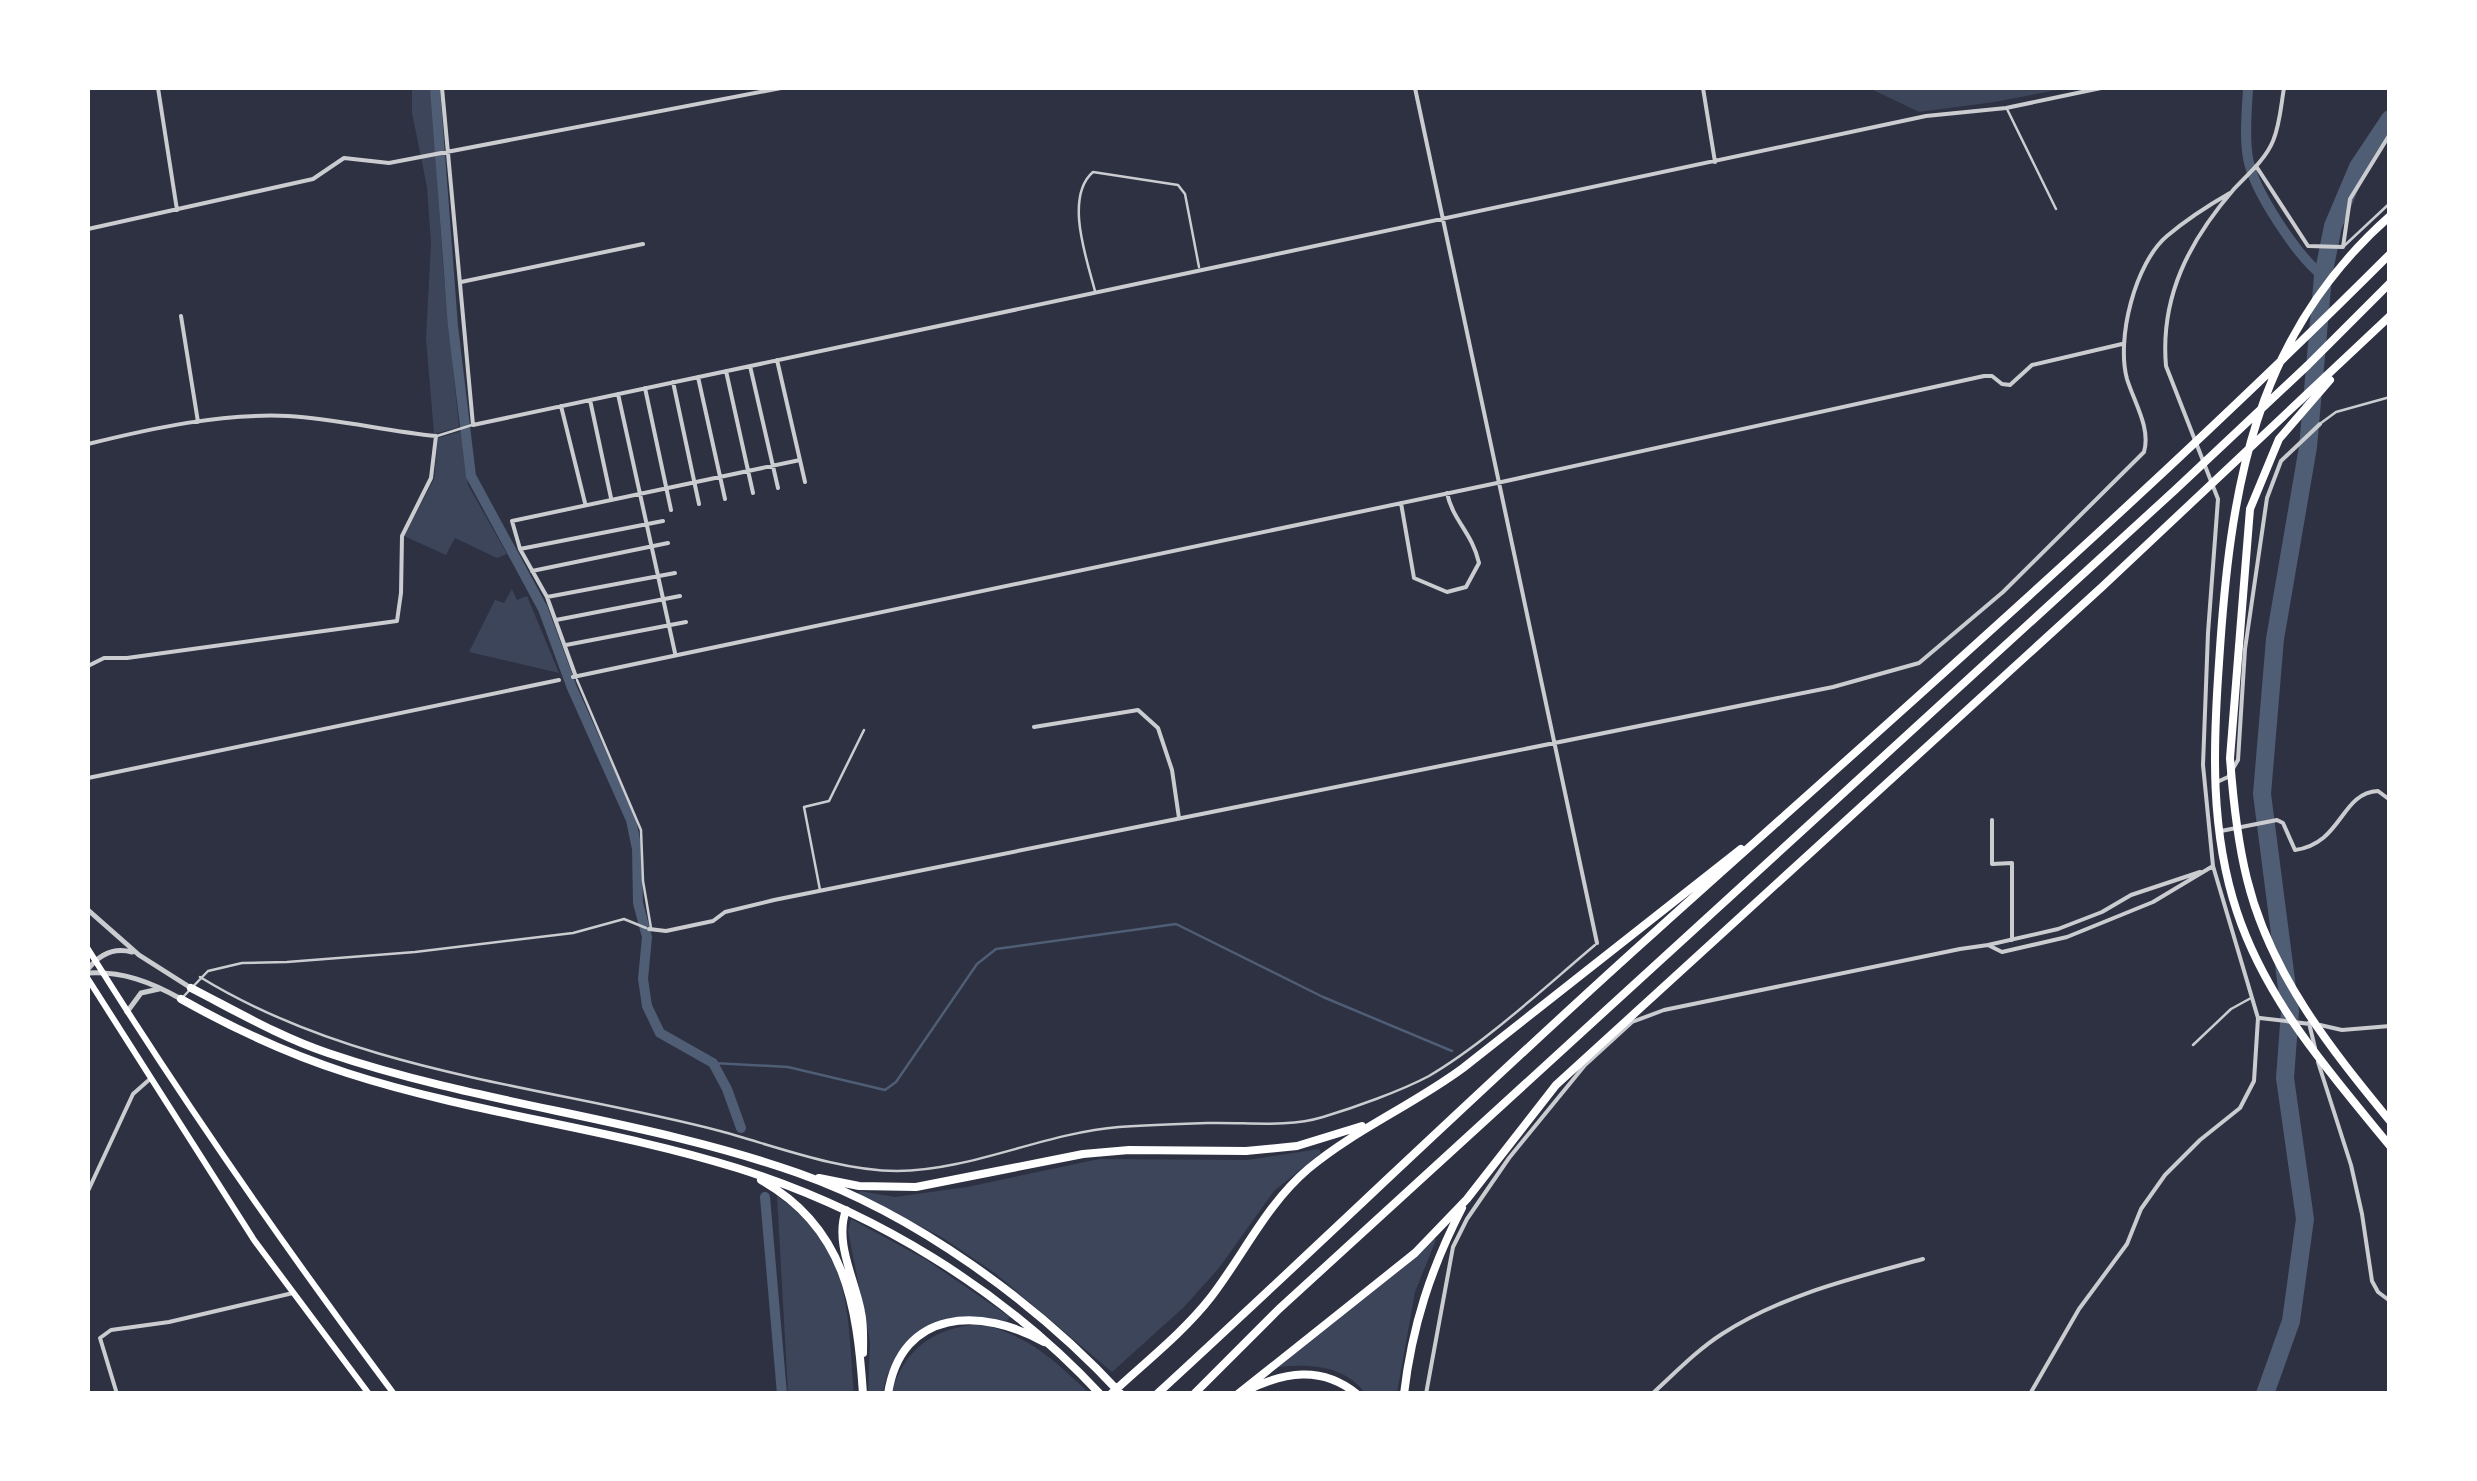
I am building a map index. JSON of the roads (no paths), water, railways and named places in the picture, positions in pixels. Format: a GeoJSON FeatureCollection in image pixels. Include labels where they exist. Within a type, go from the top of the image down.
{"type":"FeatureCollection","features":[{"type":"Feature","properties":{"kind":"highway"},"geometry":{"type":"LineString","coordinates":[[2390,216],[2338,269],[2304,315],[2252,433],[2229,533],[2213,747],[2224,864],[2247,939],[2290,1020],[2390,1146]]}},
{"type":"Feature","properties":{"kind":"highway"},"geometry":{"type":"LineString","coordinates":[[1157,1394],[1505,1068],[1914,703],[2307,337],[2390,254]]}},
{"type":"Feature","properties":{"kind":"highway"},"geometry":{"type":"LineString","coordinates":[[1194,1394],[1279,1309],[2308,365],[2390,283]]}},
{"type":"Feature","properties":{"kind":"highway"},"geometry":{"type":"LineString","coordinates":[[2390,316],[2349,354],[2294,421],[2272,453],[2250,509],[2230,758],[2247,882],[2270,944],[2292,990],[2332,1050],[2390,1121]]}},
{"type":"Feature","properties":{"kind":"highway"},"geometry":{"type":"LineString","coordinates":[[1240,1394],[1415,1253],[1467,1199],[1556,1085],[2322,385]]}},
{"type":"Feature","properties":{"kind":"highway"},"geometry":{"type":"LineString","coordinates":[[1111,1394],[1211,1297],[1261,1221],[1307,1170],[1376,1121],[1430,1093],[1819,787]]}},
{"type":"Feature","properties":{"kind":"highway"},"geometry":{"type":"LineString","coordinates":[[191,988],[268,1028],[351,1061],[679,1136],[802,1174],[859,1186],[916,1188],[1083,1154],[1129,1150],[1246,1151],[1297,1146],[1376,1121]]}},
{"type":"Feature","properties":{"kind":"highway"},"geometry":{"type":"LineString","coordinates":[[181,999],[263,1042],[359,1077],[739,1168],[846,1210],[1004,1304],[1061,1352],[1100,1394]]}},
{"type":"Feature","properties":{"kind":"highway"},"geometry":{"type":"LineString","coordinates":[[739,1168],[795,1201],[830,1242],[851,1305],[862,1390]]}},
{"type":"Feature","properties":{"kind":"highway"},"geometry":{"type":"LineString","coordinates":[[802,1174],[920,1232],[970,1266],[1087,1356],[1122,1394]]}},
{"type":"Feature","properties":{"kind":"highway"},"geometry":{"type":"LineString","coordinates":[[852,1197],[841,1230],[863,1325],[862,1390]]}},
{"type":"Feature","properties":{"kind":"highway"},"geometry":{"type":"LineString","coordinates":[[1404,1394],[1421,1300],[1439,1253],[1467,1199]]}},
{"type":"Feature","properties":{"kind":"highway"},"geometry":{"type":"LineString","coordinates":[[888,1394],[896,1366],[914,1341],[940,1324],[959,1319],[1011,1325],[1061,1352]]}},
{"type":"Feature","properties":{"kind":"highway"},"geometry":{"type":"LineString","coordinates":[[1240,1394],[1292,1374],[1318,1373],[1357,1394]]}},
{"type":"Feature","properties":{"kind":"main road"},"geometry":{"type":"LineString","coordinates":[[88,949],[242,1188],[394,1394]]}},
{"type":"Feature","properties":{"kind":"main road"},"geometry":{"type":"LineString","coordinates":[[88,974],[227,1198],[368,1394]]}},
{"type":"Feature","properties":{"kind":"main road"},"geometry":{"type":"LineString","coordinates":[[227,1198],[242,1188]]}},
{"type":"Feature","properties":{"kind":"street"},"geometry":{"type":"LineString","coordinates":[[158,88],[176,210]]}},
{"type":"Feature","properties":{"kind":"street"},"geometry":{"type":"LineString","coordinates":[[442,88],[473,425],[1926,116],[2006,108],[2101,88]]}},
{"type":"Feature","properties":{"kind":"street"},"geometry":{"type":"LineString","coordinates":[[88,229],[312,179],[344,158],[389,163],[780,88]]}},
{"type":"Feature","properties":{"kind":"street"},"geometry":{"type":"LineString","coordinates":[[1414,88],[1596,943]]}},
{"type":"Feature","properties":{"kind":"street"},"geometry":{"type":"LineString","coordinates":[[1703,88],[1715,162]]}},
{"type":"Feature","properties":{"kind":"street"},"geometry":{"type":"LineString","coordinates":[[2030,1394],[2079,1310],[2127,1244],[2141,1209],[2165,1175],[2240,1108],[2254,1081],[2258,1018],[2214,866],[2203,765],[2218,500],[2166,366],[2166,319],[2170,295],[2187,257],[2230,193],[2274,140],[2284,88]]}},
{"type":"Feature","properties":{"kind":"street"},"geometry":{"type":"LineString","coordinates":[[2255,167],[2308,246],[2340,247],[2350,199],[2390,134]]}},
{"type":"Feature","properties":{"kind":"street"},"geometry":{"type":"LineString","coordinates":[[650,929],[666,931],[714,921],[725,912],[820,890],[1833,687],[1919,664],[2002,592],[2144,452],[2148,440],[2126,374],[2122,344],[2136,284],[2164,238],[2230,193]]}},
{"type":"Feature","properties":{"kind":"street"},"geometry":{"type":"LineString","coordinates":[[461,282],[643,244]]}},
{"type":"Feature","properties":{"kind":"street"},"geometry":{"type":"LineString","coordinates":[[181,316],[198,422]]}},
{"type":"Feature","properties":{"kind":"street"},"geometry":{"type":"LineString","coordinates":[[800,460],[512,521],[520,550],[556,620],[575,677],[1984,376],[2010,385],[2032,365],[2122,344]]}},
{"type":"Feature","properties":{"kind":"street"},"geometry":{"type":"LineString","coordinates":[[778,360],[806,482]]}},
{"type":"Feature","properties":{"kind":"street"},"geometry":{"type":"LineString","coordinates":[[750,366],[778,488]]}},
{"type":"Feature","properties":{"kind":"street"},"geometry":{"type":"LineString","coordinates":[[726,371],[753,493]]}},
{"type":"Feature","properties":{"kind":"street"},"geometry":{"type":"LineString","coordinates":[[698,377],[726,499]]}},
{"type":"Feature","properties":{"kind":"street"},"geometry":{"type":"LineString","coordinates":[[673,382],[699,504]]}},
{"type":"Feature","properties":{"kind":"street"},"geometry":{"type":"LineString","coordinates":[[645,388],[671,510]]}},
{"type":"Feature","properties":{"kind":"street"},"geometry":{"type":"LineString","coordinates":[[618,394],[675,655]]}},
{"type":"Feature","properties":{"kind":"street"},"geometry":{"type":"LineString","coordinates":[[590,400],[611,500]]}},
{"type":"Feature","properties":{"kind":"street"},"geometry":{"type":"LineString","coordinates":[[561,406],[586,505]]}},
{"type":"Feature","properties":{"kind":"street"},"geometry":{"type":"LineString","coordinates":[[88,444],[234,416],[336,420],[390,432],[436,436],[431,478],[402,536],[396,622],[104,658],[88,666]]}},
{"type":"Feature","properties":{"kind":"street"},"geometry":{"type":"LineString","coordinates":[[2207,785],[2222,781],[2237,767],[2245,649],[2263,520],[2274,476],[2288,455],[2320,424]]}},
{"type":"Feature","properties":{"kind":"street"},"geometry":{"type":"LineString","coordinates":[[1401,502],[1414,578],[1447,592],[1466,587],[1479,563],[1466,527],[1451,513],[1447,493]]}},
{"type":"Feature","properties":{"kind":"street"},"geometry":{"type":"LineString","coordinates":[[520,550],[663,521]]}},
{"type":"Feature","properties":{"kind":"street"},"geometry":{"type":"LineString","coordinates":[[532,570],[668,543]]}},
{"type":"Feature","properties":{"kind":"street"},"geometry":{"type":"LineString","coordinates":[[547,598],[675,573]]}},
{"type":"Feature","properties":{"kind":"street"},"geometry":{"type":"LineString","coordinates":[[556,620],[680,596]]}},
{"type":"Feature","properties":{"kind":"street"},"geometry":{"type":"LineString","coordinates":[[566,646],[686,622]]}},
{"type":"Feature","properties":{"kind":"street"},"geometry":{"type":"LineString","coordinates":[[88,778],[558,680]]}},
{"type":"Feature","properties":{"kind":"street"},"geometry":{"type":"LineString","coordinates":[[1034,727],[1138,710],[1158,728],[1172,770],[1179,820]]}},
{"type":"Feature","properties":{"kind":"street"},"geometry":{"type":"LineString","coordinates":[[2211,834],[2274,820],[2283,823],[2294,850],[2302,849],[2328,838],[2362,795],[2378,791],[2390,800]]}},
{"type":"Feature","properties":{"kind":"street"},"geometry":{"type":"LineString","coordinates":[[1992,820],[1992,864],[2012,863],[2012,940]]}},
{"type":"Feature","properties":{"kind":"street"},"geometry":{"type":"LineString","coordinates":[[1426,1394],[1453,1248],[1467,1219],[1543,1114],[1632,1022],[1654,1012],[2058,928],[2102,912],[2131,895],[2214,866]]}},
{"type":"Feature","properties":{"kind":"street"},"geometry":{"type":"LineString","coordinates":[[1988,945],[2002,952],[2067,938],[2153,902],[2214,866]]}},
{"type":"Feature","properties":{"kind":"street"},"geometry":{"type":"LineString","coordinates":[[88,910],[139,955],[191,988]]}},
{"type":"Feature","properties":{"kind":"street"},"geometry":{"type":"LineString","coordinates":[[88,974],[95,960],[114,951],[139,955]]}},
{"type":"Feature","properties":{"kind":"street"},"geometry":{"type":"LineString","coordinates":[[88,974],[122,975],[181,999]]}},
{"type":"Feature","properties":{"kind":"street"},"geometry":{"type":"LineString","coordinates":[[127,1012],[141,993],[164,990]]}},
{"type":"Feature","properties":{"kind":"street"},"geometry":{"type":"LineString","coordinates":[[2258,1018],[2342,1030],[2390,1026]]}},
{"type":"Feature","properties":{"kind":"street"},"geometry":{"type":"LineString","coordinates":[[2309,1024],[2321,1075],[2351,1165],[2372,1281],[2390,1301]]}},
{"type":"Feature","properties":{"kind":"street"},"geometry":{"type":"LineString","coordinates":[[88,1191],[133,1094],[150,1079]]}},
{"type":"Feature","properties":{"kind":"street"},"geometry":{"type":"LineString","coordinates":[[1652,1394],[1725,1332],[1786,1301],[1924,1259]]}},
{"type":"Feature","properties":{"kind":"street"},"geometry":{"type":"LineString","coordinates":[[117,1394],[100,1338],[111,1330],[169,1322],[293,1293]]}},
{"type":"Feature","properties":{"kind":"lane"},"geometry":{"type":"LineString","coordinates":[[2006,108],[2056,209]]}},
{"type":"Feature","properties":{"kind":"lane"},"geometry":{"type":"LineString","coordinates":[[1096,292],[1078,224],[1085,179],[1092,172],[1178,185],[1184,194],[1200,271]]}},
{"type":"Feature","properties":{"kind":"lane"},"geometry":{"type":"LineString","coordinates":[[2340,247],[2390,203]]}},
{"type":"Feature","properties":{"kind":"lane"},"geometry":{"type":"LineString","coordinates":[[2320,424],[2336,412],[2390,398]]}},
{"type":"Feature","properties":{"kind":"lane"},"geometry":{"type":"LineString","coordinates":[[436,436],[473,425]]}},
{"type":"Feature","properties":{"kind":"lane"},"geometry":{"type":"LineString","coordinates":[[181,999],[200,977],[242,962],[401,953],[573,933],[624,919],[650,929],[641,830],[575,677],[558,680]]}},
{"type":"Feature","properties":{"kind":"lane"},"geometry":{"type":"LineString","coordinates":[[820,890],[804,808],[829,801],[864,730]]}},
{"type":"Feature","properties":{"kind":"lane"},"geometry":{"type":"LineString","coordinates":[[200,977],[286,1022],[394,1057],[722,1132],[818,1159],[898,1171],[948,1165],[1061,1134],[1277,1123],[1326,1116],[1432,1074],[1596,943]]}},
{"type":"Feature","properties":{"kind":"lane"},"geometry":{"type":"LineString","coordinates":[[2192,1045],[2231,1009],[2253,997]]}},
{"type":"Feature","properties":{"kind":"waterway"},"geometry":{"type":"LineString","coordinates":[[435,88],[453,326],[471,476],[543,609],[572,688],[631,820],[637,849],[638,903],[647,937],[643,979],[647,1006],[660,1033],[713,1063],[741,1128]]}},
{"type":"Feature","properties":{"kind":"waterway"},"geometry":{"type":"LineString","coordinates":[[2248,88],[2246,141],[2258,187],[2301,254],[2323,276]]}},
{"type":"Feature","properties":{"kind":"waterway"},"geometry":{"type":"LineString","coordinates":[[2265,1394],[2291,1321],[2305,1219],[2285,1078],[2290,1011],[2262,794],[2275,639],[2308,447],[2323,276],[2333,226],[2358,167],[2390,119]]}},
{"type":"Feature","properties":{"kind":"waterway"},"geometry":{"type":"LineString","coordinates":[[713,1063],[788,1067],[885,1090],[896,1082],[977,964],[996,949],[1176,924],[1323,997],[1452,1051]]}},
{"type":"Feature","properties":{"kind":"waterway"},"geometry":{"type":"LineString","coordinates":[[765,1197],[782,1394]]}}]}
